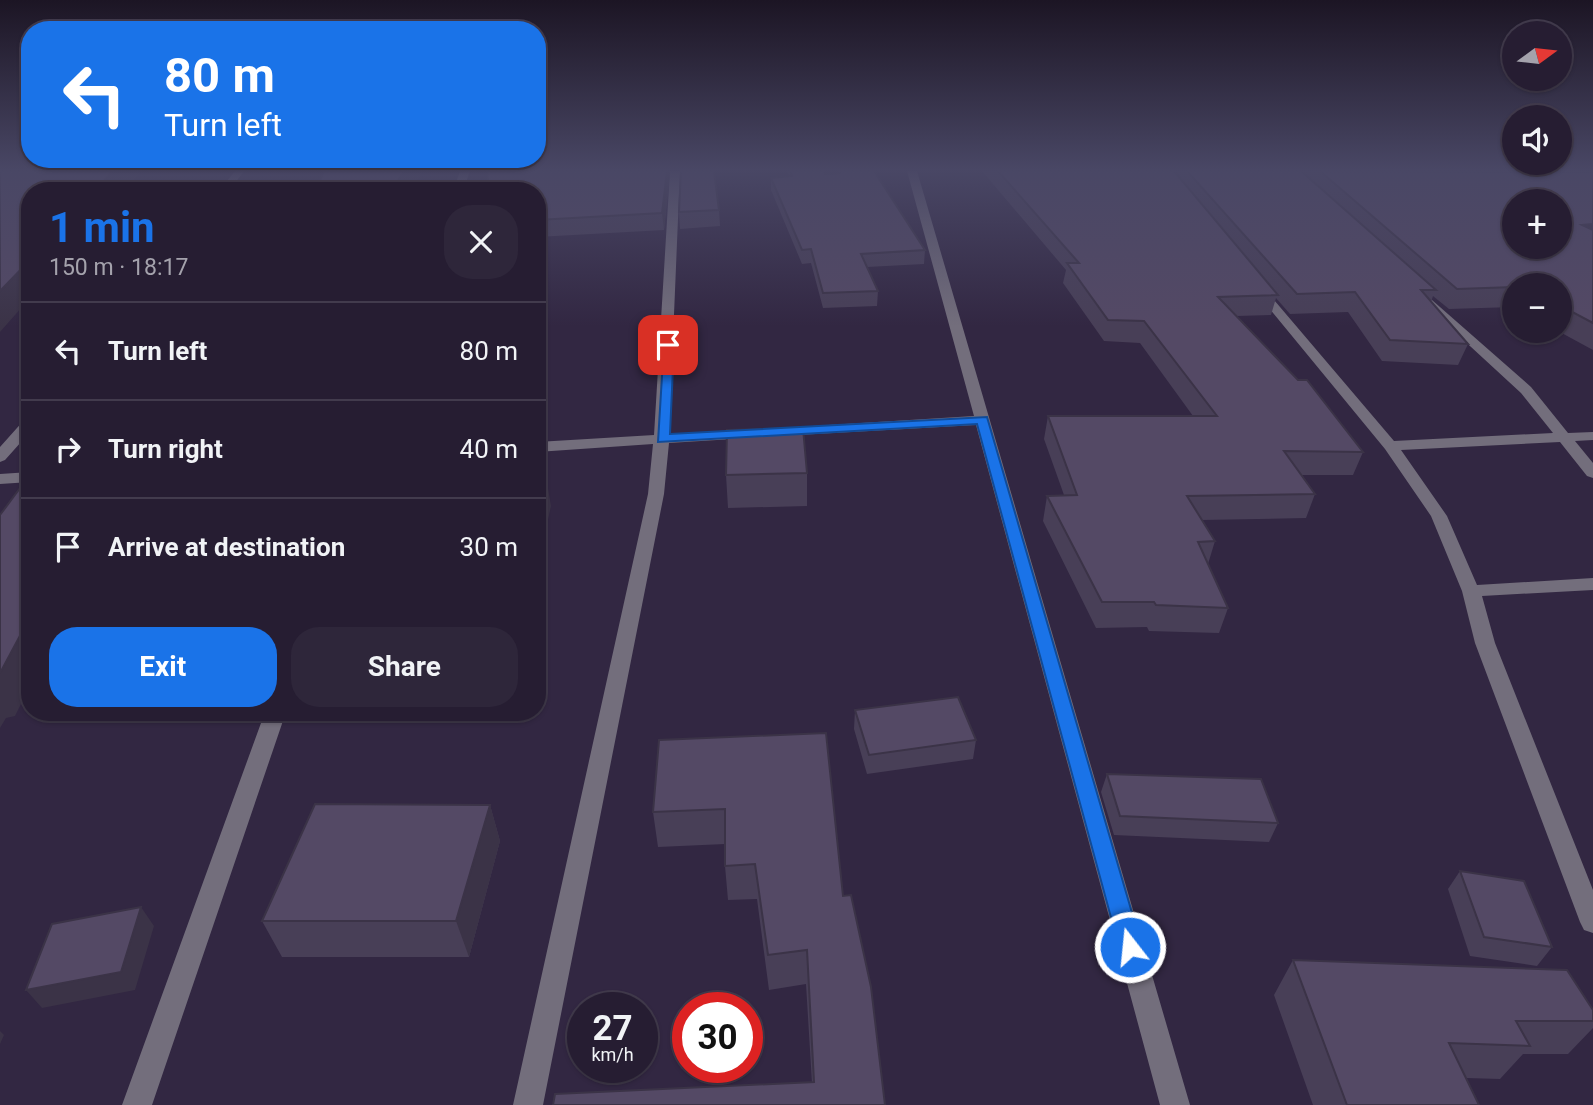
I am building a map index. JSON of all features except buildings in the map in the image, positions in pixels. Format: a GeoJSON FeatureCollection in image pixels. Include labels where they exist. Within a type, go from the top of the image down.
{"type":"FeatureCollection","features":[{"type":"Feature","properties":{"kind":"street"},"geometry":{"type":"LineString","coordinates":[[527,1105],[656,494],[663,439],[673,223]]}},
{"type":"Feature","properties":{"kind":"street"},"geometry":{"type":"LineString","coordinates":[[927,223],[1175,1105]]}},
{"type":"Feature","properties":{"kind":"street"},"geometry":{"type":"LineString","coordinates":[[1249,277],[1390,446],[1439,516],[1471,590],[1485,643],[1593,922]]}},
{"type":"Feature","properties":{"kind":"street"},"geometry":{"type":"LineString","coordinates":[[1416,290],[1526,390],[1593,473]]}},
{"type":"Feature","properties":{"kind":"street"},"geometry":{"type":"LineString","coordinates":[[546,446],[983,420]]}},
{"type":"Feature","properties":{"kind":"street"},"geometry":{"type":"LineString","coordinates":[[0,457],[21,432]]}},
{"type":"Feature","properties":{"kind":"street"},"geometry":{"type":"LineString","coordinates":[[1390,446],[1593,436]]}},
{"type":"Feature","properties":{"kind":"street"},"geometry":{"type":"LineString","coordinates":[[0,479],[21,478]]}},
{"type":"Feature","properties":{"kind":"street"},"geometry":{"type":"LineString","coordinates":[[1471,590],[1593,584]]}},
{"type":"Feature","properties":{"kind":"street"},"geometry":{"type":"LineString","coordinates":[[137,1105],[273,721]]}},
{"type":"Feature","properties":{"kind":"route"},"geometry":{"type":"LineString","coordinates":[[668,345],[663,439],[983,420],[1130,947]]}}]}
